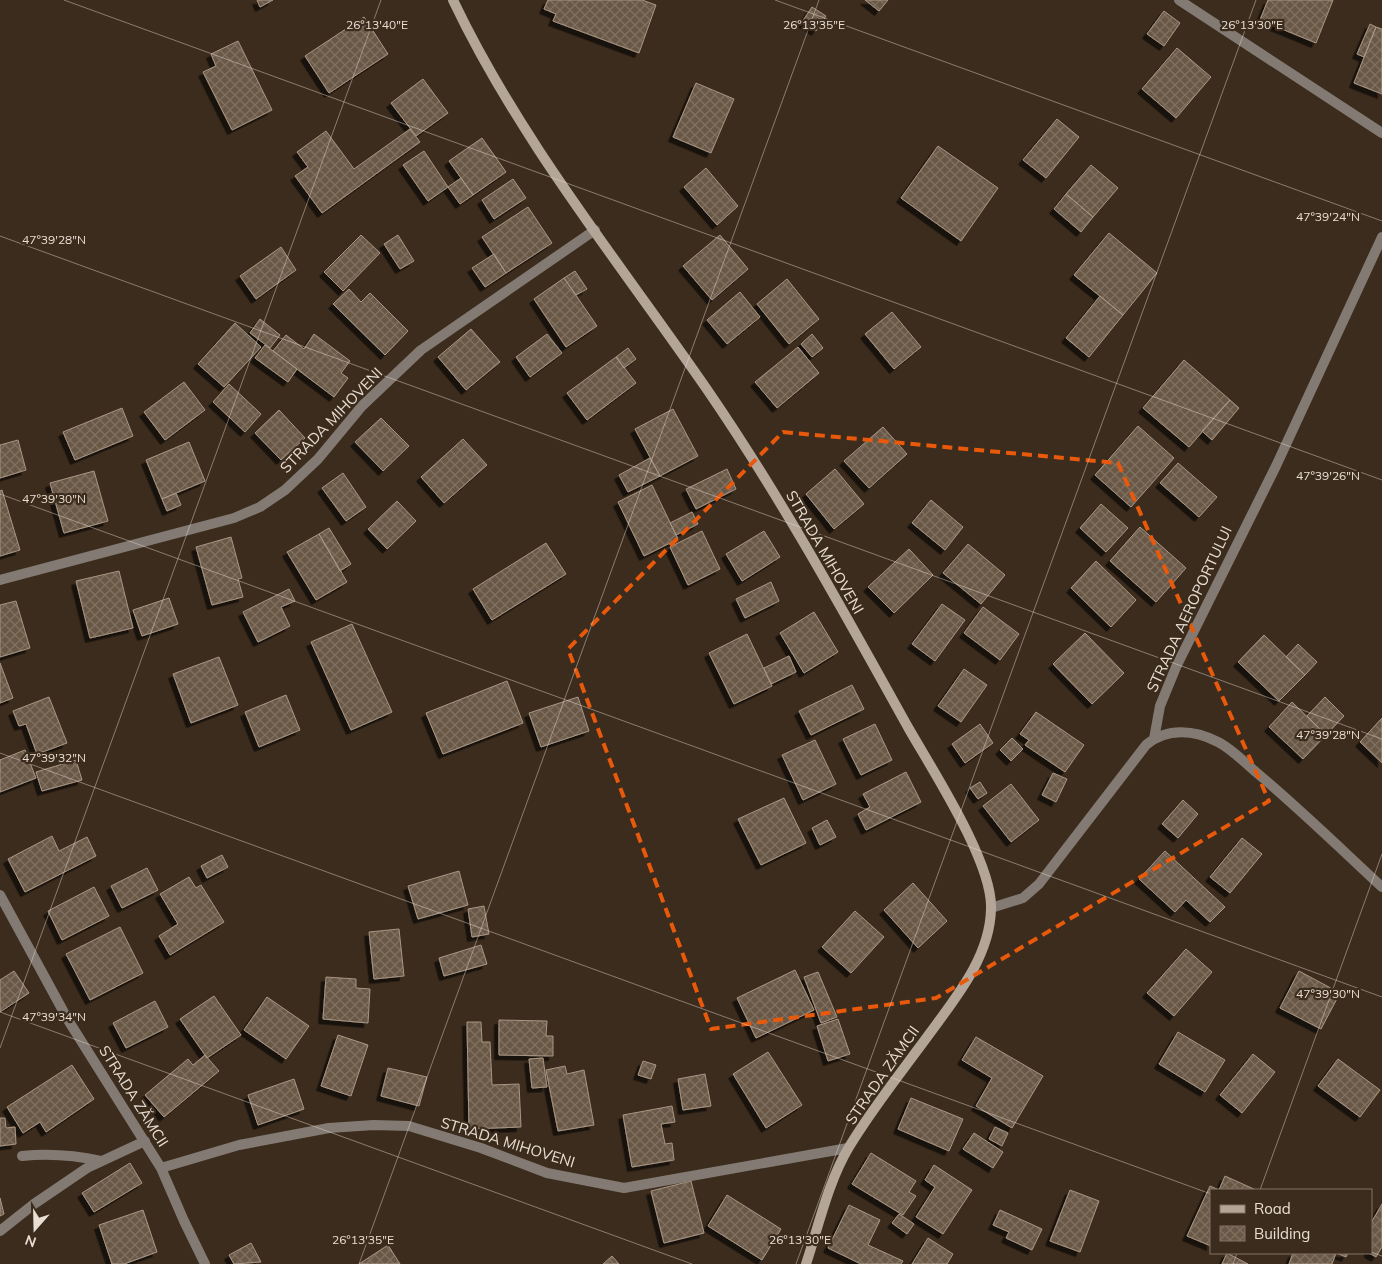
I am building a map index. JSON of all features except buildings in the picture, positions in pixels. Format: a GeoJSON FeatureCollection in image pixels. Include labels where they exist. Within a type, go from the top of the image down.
{"type":"FeatureCollection","features":[{"type":"Feature","properties":{"kind":"main road","name":"STRADA MIHOVENI"},"geometry":{"type":"LineString","coordinates":[[453,0],[500,89],[595,230],[708,391],[821,572],[972,845],[983,870],[991,908]]}},
{"type":"Feature","properties":{"kind":"main road","name":"STRADA ZĂMCII"},"geometry":{"type":"LineString","coordinates":[[806,1264],[826,1200],[848,1148],[965,983],[983,947],[991,908]]}},
{"type":"Feature","properties":{"kind":"street"},"geometry":{"type":"LineString","coordinates":[[1179,0],[1382,133]]}},
{"type":"Feature","properties":{"kind":"street","name":"STRADA MIHOVENI"},"geometry":{"type":"LineString","coordinates":[[0,580],[234,518],[260,507],[285,490],[318,459],[362,406],[421,350],[595,230]]}},
{"type":"Feature","properties":{"kind":"street","name":"STRADA AEROPORTULUI"},"geometry":{"type":"LineString","coordinates":[[1154,738],[1160,706],[1176,667],[1276,466],[1382,237]]}},
{"type":"Feature","properties":{"kind":"street"},"geometry":{"type":"LineString","coordinates":[[991,908],[1023,898],[1038,884],[1146,745],[1154,738],[1167,733],[1182,732],[1201,735],[1220,743],[1279,792],[1382,887]]}},
{"type":"Feature","properties":{"kind":"street","name":"STRADA ZĂMCII"},"geometry":{"type":"LineString","coordinates":[[0,895],[68,1020],[161,1168],[205,1264]]}},
{"type":"Feature","properties":{"kind":"street","name":"STRADA MIHOVENI"},"geometry":{"type":"LineString","coordinates":[[161,1168],[239,1145],[329,1128],[374,1125],[409,1126],[481,1148],[547,1173],[624,1188],[848,1148]]}},
{"type":"Feature","properties":{"kind":"street"},"geometry":{"type":"LineString","coordinates":[[0,1231],[34,1204],[87,1168],[145,1141]]}},
{"type":"Feature","properties":{"kind":"street"},"geometry":{"type":"LineString","coordinates":[[22,1156],[48,1153],[73,1155],[101,1161]]}},
{"type":"Feature","properties":{"kind":"highlighted area"},"geometry":{"type":"Polygon","coordinates":[[[783,432],[1118,463],[1269,801],[936,998],[711,1029],[568,649],[783,432]]]}}]}
